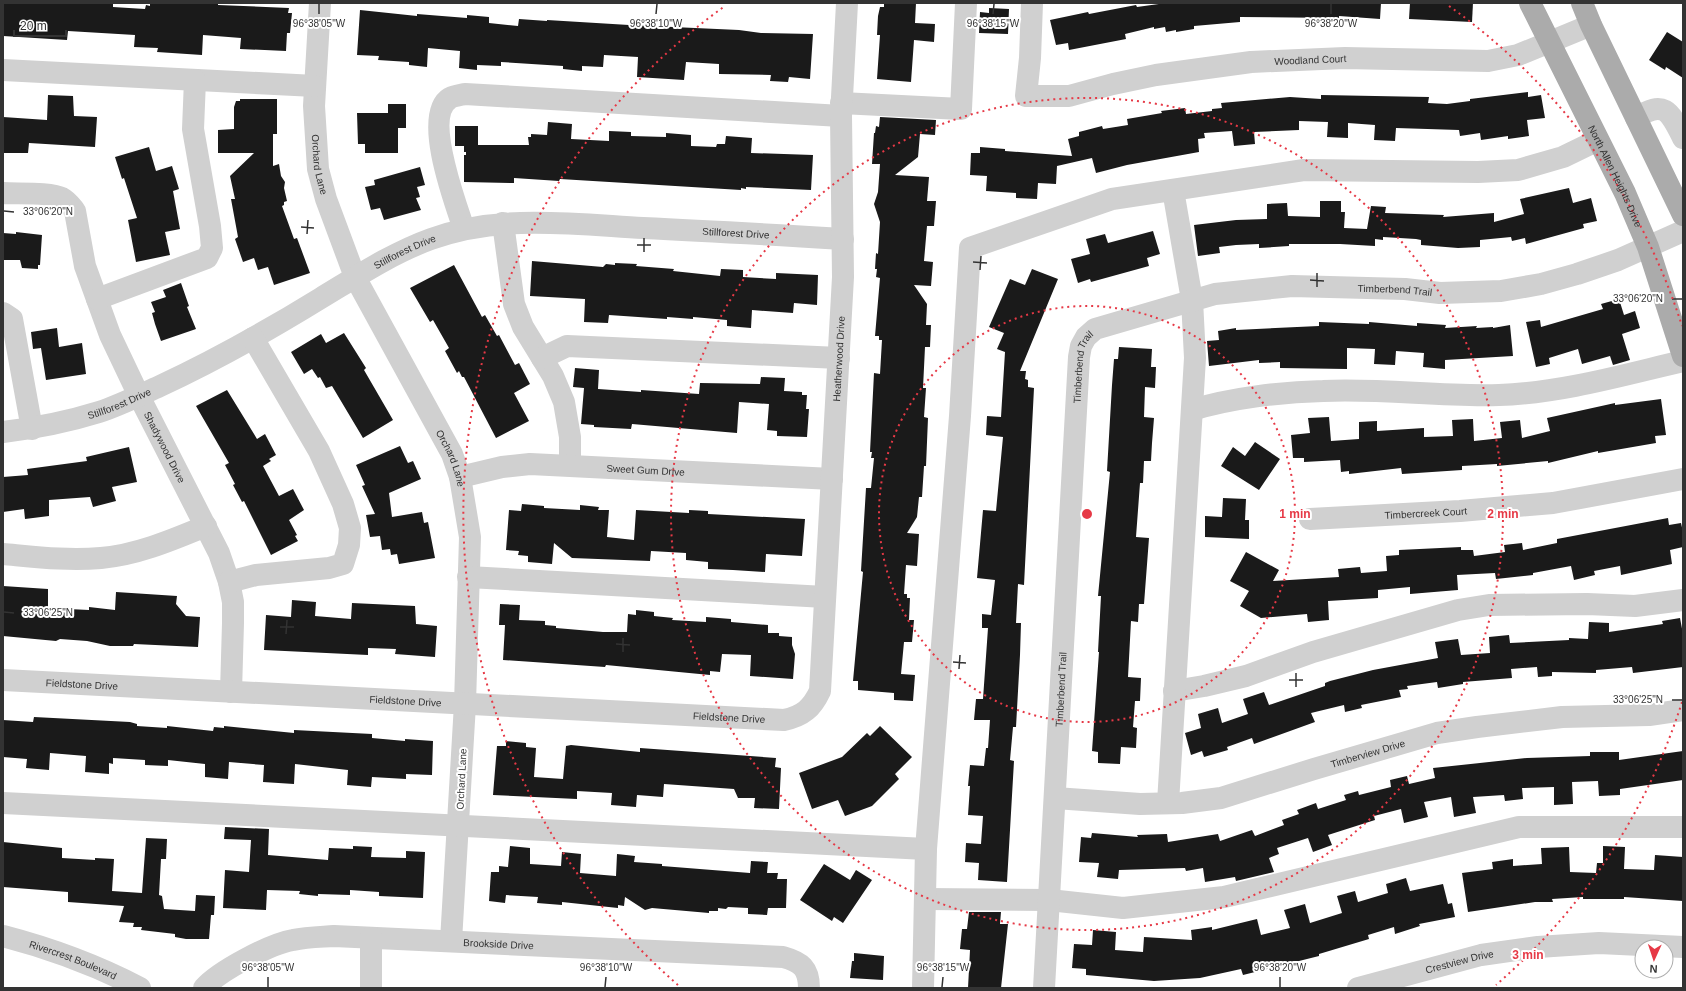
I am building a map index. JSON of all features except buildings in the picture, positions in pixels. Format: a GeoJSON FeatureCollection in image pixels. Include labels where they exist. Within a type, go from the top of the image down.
{"type":"FeatureCollection","features":[{"type":"Feature","properties":{"kind":"main road","name":"North Allen Heights Drive"},"geometry":{"type":"LineString","coordinates":[[1530,3],[1625,193],[1648,247],[1683,356]]}},
{"type":"Feature","properties":{"kind":"main road"},"geometry":{"type":"LineString","coordinates":[[1582,3],[1591,25],[1683,216]]}},
{"type":"Feature","properties":{"kind":"street","name":"Orchard Lane"},"geometry":{"type":"LineString","coordinates":[[320,3],[314,106],[318,169],[328,206],[355,277],[452,454],[460,477],[470,537],[465,704],[451,941]]}},
{"type":"Feature","properties":{"kind":"street","name":"Heatherwood Drive"},"geometry":{"type":"LineString","coordinates":[[807,711],[815,702],[820,691],[839,358],[844,238],[841,199],[841,110],[847,3]]}},
{"type":"Feature","properties":{"kind":"street"},"geometry":{"type":"LineString","coordinates":[[464,229],[448,183],[438,134],[442,109],[450,99],[473,94],[841,110],[961,109],[966,3]]}},
{"type":"Feature","properties":{"kind":"street","name":"Woodland Court"},"geometry":{"type":"LineString","coordinates":[[1032,3],[1030,58],[1026,96],[1069,96],[1156,75],[1251,62],[1345,58],[1488,61],[1518,55],[1591,25]]}},
{"type":"Feature","properties":{"kind":"street"},"geometry":{"type":"LineString","coordinates":[[3,70],[315,86]]}},
{"type":"Feature","properties":{"kind":"street"},"geometry":{"type":"LineString","coordinates":[[97,299],[208,258],[212,248],[210,226],[193,129],[195,80]]}},
{"type":"Feature","properties":{"kind":"street"},"geometry":{"type":"LineString","coordinates":[[1636,118],[1654,108],[1666,111],[1671,115],[1683,138]]}},
{"type":"Feature","properties":{"kind":"street"},"geometry":{"type":"LineString","coordinates":[[923,988],[926,849],[960,416],[970,248],[1112,200],[1304,170],[1478,172],[1518,170],[1563,157],[1598,140]]}},
{"type":"Feature","properties":{"kind":"street"},"geometry":{"type":"LineString","coordinates":[[1168,803],[1195,358],[1192,300],[1173,190]]}},
{"type":"Feature","properties":{"kind":"street","name":"Shadywood Drive"},"geometry":{"type":"LineString","coordinates":[[3,193],[54,195],[63,198],[70,203],[75,211],[85,266],[110,335],[139,396],[206,526],[219,553],[229,582],[233,602],[231,692]]}},
{"type":"Feature","properties":{"kind":"street"},"geometry":{"type":"LineString","coordinates":[[504,223],[514,304],[523,327],[553,376],[564,402],[570,437],[570,466]]}},
{"type":"Feature","properties":{"kind":"street","name":"Stillforest Drive"},"geometry":{"type":"LineString","coordinates":[[3,432],[32,429],[72,420],[102,411],[139,396],[188,373],[253,338],[355,277],[397,254],[430,239],[464,229],[504,223],[551,223],[844,238]]}},
{"type":"Feature","properties":{"kind":"street","name":"Timberbend Trail"},"geometry":{"type":"LineString","coordinates":[[1044,988],[1081,346],[1086,337],[1096,329],[1215,294],[1292,286],[1405,289],[1440,293],[1501,291],[1541,284],[1618,260],[1683,231]]}},
{"type":"Feature","properties":{"kind":"street"},"geometry":{"type":"LineString","coordinates":[[3,313],[12,319],[32,429]]}},
{"type":"Feature","properties":{"kind":"street"},"geometry":{"type":"LineString","coordinates":[[229,582],[256,575],[329,568],[343,564],[349,545],[350,528],[344,504],[319,451],[253,338]]}},
{"type":"Feature","properties":{"kind":"street"},"geometry":{"type":"LineString","coordinates":[[542,358],[567,346],[839,358]]}},
{"type":"Feature","properties":{"kind":"street"},"geometry":{"type":"LineString","coordinates":[[1192,410],[1221,401],[1323,391],[1499,395],[1539,391],[1603,380],[1683,361]]}},
{"type":"Feature","properties":{"kind":"street","name":"Sweet Gum Drive"},"geometry":{"type":"LineString","coordinates":[[460,477],[502,467],[530,464],[832,479]]}},
{"type":"Feature","properties":{"kind":"street","name":"Timbercreek Court"},"geometry":{"type":"LineString","coordinates":[[1310,519],[1460,511],[1553,503],[1683,479]]}},
{"type":"Feature","properties":{"kind":"street"},"geometry":{"type":"LineString","coordinates":[[3,554],[71,559],[102,558],[162,544],[206,526]]}},
{"type":"Feature","properties":{"kind":"street"},"geometry":{"type":"LineString","coordinates":[[468,577],[825,598]]}},
{"type":"Feature","properties":{"kind":"street"},"geometry":{"type":"LineString","coordinates":[[1174,691],[1204,686],[1246,676],[1314,652],[1458,610],[1489,605],[1587,604],[1635,606],[1683,600]]}},
{"type":"Feature","properties":{"kind":"street","name":"Fieldstone Drive"},"geometry":{"type":"LineString","coordinates":[[3,680],[784,720],[796,718],[807,711]]}},
{"type":"Feature","properties":{"kind":"street","name":"Timberview Drive"},"geometry":{"type":"LineString","coordinates":[[1055,798],[1140,804],[1221,798],[1436,733],[1562,717],[1649,715],[1683,710]]}},
{"type":"Feature","properties":{"kind":"street"},"geometry":{"type":"LineString","coordinates":[[3,803],[926,849]]}},
{"type":"Feature","properties":{"kind":"street"},"geometry":{"type":"LineString","coordinates":[[925,899],[1049,900],[1123,908],[1224,897],[1519,827],[1683,827]]}},
{"type":"Feature","properties":{"kind":"street","name":"Rivercrest Boulevard"},"geometry":{"type":"LineString","coordinates":[[3,936],[36,944],[79,959],[130,986]]}},
{"type":"Feature","properties":{"kind":"street","name":"Brookside Drive"},"geometry":{"type":"LineString","coordinates":[[204,988],[232,968],[260,952],[292,940],[334,936],[783,957],[796,960],[804,967],[809,978],[809,988]]}},
{"type":"Feature","properties":{"kind":"street"},"geometry":{"type":"LineString","coordinates":[[371,938],[371,988]]}},
{"type":"Feature","properties":{"kind":"street","name":"Crestview Drive"},"geometry":{"type":"LineString","coordinates":[[1358,988],[1481,955],[1538,947],[1599,943],[1683,947]]}}]}
